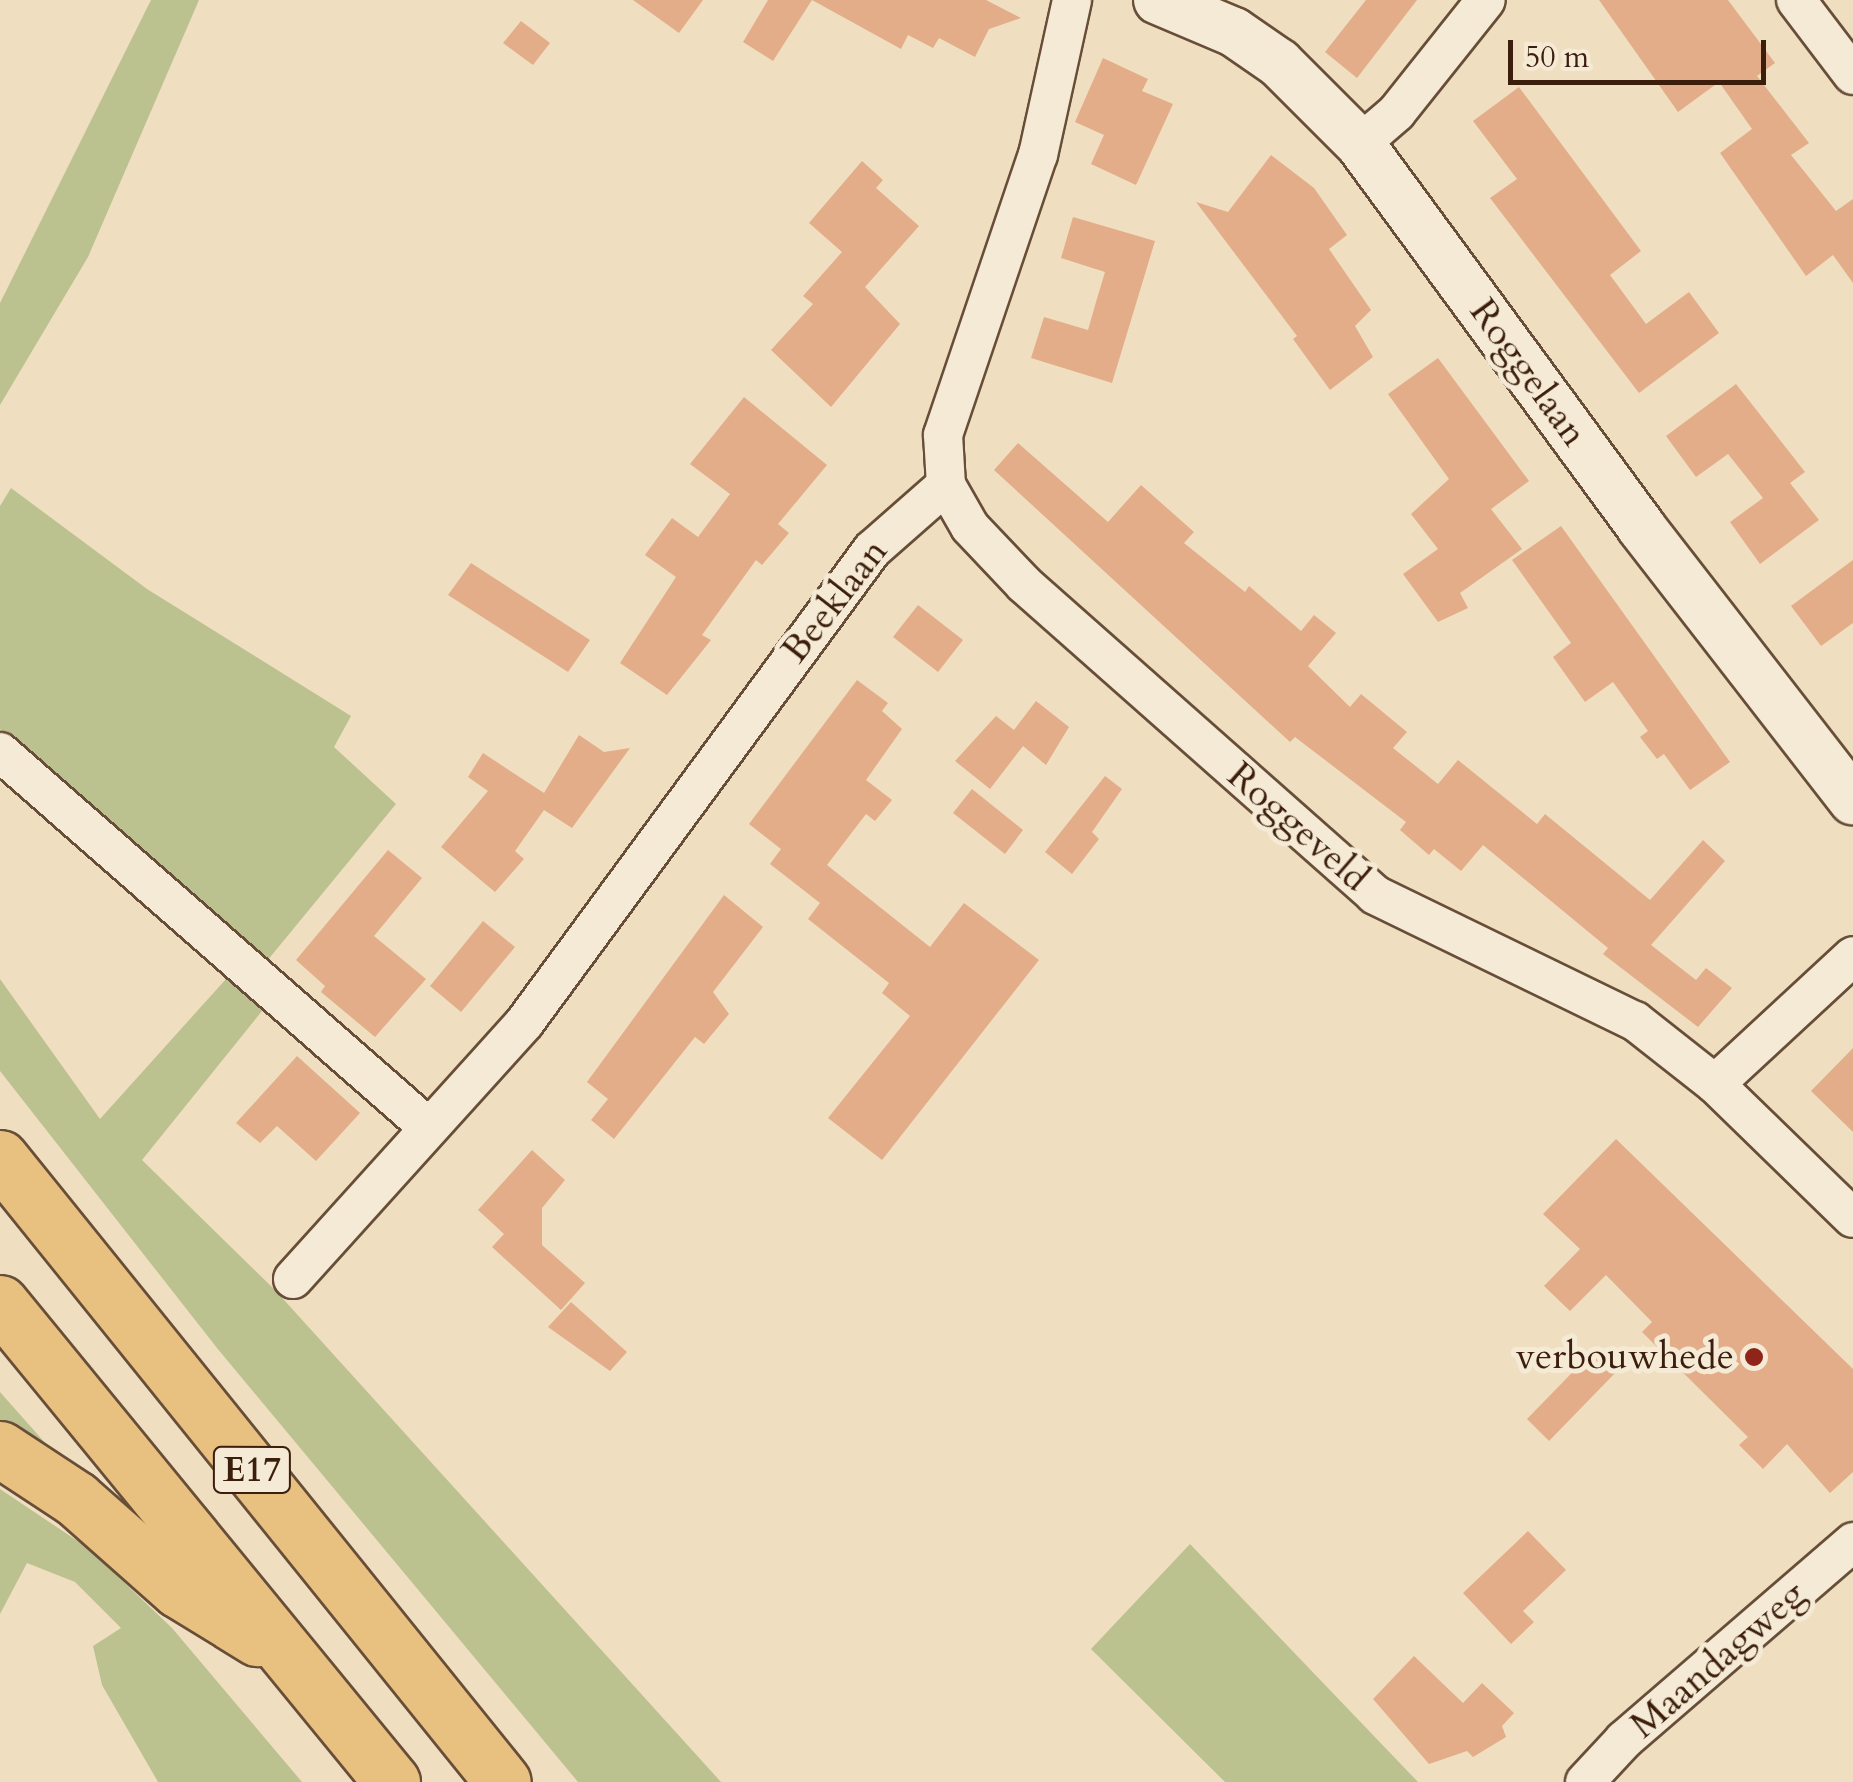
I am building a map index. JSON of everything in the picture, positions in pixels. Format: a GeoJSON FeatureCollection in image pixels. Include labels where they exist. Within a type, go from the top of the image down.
{"type":"FeatureCollection","features":[{"type":"Feature","properties":{"kind":"highway","name":"E17"},"geometry":{"type":"LineString","coordinates":[[0,1158],[503,1782]]}},
{"type":"Feature","properties":{"kind":"highway","name":"E17"},"geometry":{"type":"LineString","coordinates":[[0,1303],[392,1782]]}},
{"type":"Feature","properties":{"kind":"highway"},"geometry":{"type":"LineString","coordinates":[[0,1449],[76,1499],[179,1590],[293,1660]]}},
{"type":"Feature","properties":{"kind":"street"},"geometry":{"type":"LineString","coordinates":[[946,485],[943,435],[1038,155],[1072,0]]}},
{"type":"Feature","properties":{"kind":"street","name":"Roggelaan"},"geometry":{"type":"LineString","coordinates":[[1158,0],[1234,32],[1279,63],[1360,144],[1641,527],[1853,800]]}},
{"type":"Feature","properties":{"kind":"street"},"geometry":{"type":"LineString","coordinates":[[1360,144],[1396,113],[1486,0]]}},
{"type":"Feature","properties":{"kind":"street"},"geometry":{"type":"LineString","coordinates":[[1796,0],[1853,76]]}},
{"type":"Feature","properties":{"kind":"street","name":"Roggeveld"},"geometry":{"type":"LineString","coordinates":[[946,485],[970,527],[1024,584],[1375,895],[1502,959],[1576,987],[1635,1021],[1715,1084],[1853,1218]]}},
{"type":"Feature","properties":{"kind":"street","name":"Beeklaan"},"geometry":{"type":"LineString","coordinates":[[293,1279],[525,1022],[872,550],[946,485]]}},
{"type":"Feature","properties":{"kind":"street"},"geometry":{"type":"LineString","coordinates":[[0,752],[429,1128]]}},
{"type":"Feature","properties":{"kind":"street"},"geometry":{"type":"LineString","coordinates":[[1715,1084],[1853,956]]}},
{"type":"Feature","properties":{"kind":"street","name":"Maandagweg"},"geometry":{"type":"LineString","coordinates":[[1585,1782],[1624,1740],[1853,1542]]}},
{"type":"Feature","properties":{"kind":"green space"},"geometry":{"type":"Polygon","coordinates":[[[151,0],[199,0],[88,257],[0,405],[0,303],[151,0]]]}},
{"type":"Feature","properties":{"kind":"green space"},"geometry":{"type":"Polygon","coordinates":[[[11,488],[147,589],[351,716],[334,747],[396,804],[262,967],[0,729],[0,506],[11,488]]]}},
{"type":"Feature","properties":{"kind":"green space"},"geometry":{"type":"Polygon","coordinates":[[[235,969],[270,1001],[142,1160],[275,1290],[721,1782],[578,1782],[217,1348],[0,1071],[0,979],[100,1119],[235,969]]]}},
{"type":"Feature","properties":{"kind":"green space"},"geometry":{"type":"Polygon","coordinates":[[[0,1392],[62,1462],[0,1424],[0,1392]]]}},
{"type":"Feature","properties":{"kind":"green space"},"geometry":{"type":"Polygon","coordinates":[[[0,1489],[88,1548],[172,1628],[302,1782],[158,1782],[102,1685],[93,1646],[121,1628],[75,1582],[27,1563],[0,1614],[0,1489]]]}},
{"type":"Feature","properties":{"kind":"green space"},"geometry":{"type":"Polygon","coordinates":[[[1190,1544],[1418,1782],[1225,1782],[1091,1649],[1190,1544]]]}},
{"type":"Feature","properties":{"kind":"building"},"geometry":{"type":"Polygon","coordinates":[[[633,0],[703,0],[679,33],[633,0]]]}},
{"type":"Feature","properties":{"kind":"building"},"geometry":{"type":"Polygon","coordinates":[[[768,0],[812,0],[773,61],[743,42],[768,0]]]}},
{"type":"Feature","properties":{"kind":"building"},"geometry":{"type":"Polygon","coordinates":[[[812,0],[986,0],[1021,18],[989,29],[975,57],[939,38],[933,48],[908,35],[901,49],[812,0]]]}},
{"type":"Feature","properties":{"kind":"building"},"geometry":{"type":"Polygon","coordinates":[[[1366,0],[1417,0],[1357,78],[1325,52],[1366,0]]]}},
{"type":"Feature","properties":{"kind":"building"},"geometry":{"type":"Polygon","coordinates":[[[1599,0],[1728,0],[1775,63],[1757,76],[1809,143],[1791,155],[1836,211],[1853,199],[1853,283],[1833,255],[1806,276],[1720,153],[1752,129],[1719,82],[1678,112],[1599,0]]]}},
{"type":"Feature","properties":{"kind":"building"},"geometry":{"type":"Polygon","coordinates":[[[521,21],[550,43],[533,65],[503,43],[521,21]]]}},
{"type":"Feature","properties":{"kind":"building"},"geometry":{"type":"Polygon","coordinates":[[[1103,58],[1148,79],[1142,91],[1173,104],[1136,185],[1091,164],[1104,135],[1075,122],[1103,58]]]}},
{"type":"Feature","properties":{"kind":"building"},"geometry":{"type":"Polygon","coordinates":[[[1519,87],[1641,251],[1610,275],[1646,324],[1689,292],[1719,333],[1639,393],[1490,198],[1517,179],[1473,121],[1519,87]]]}},
{"type":"Feature","properties":{"kind":"building"},"geometry":{"type":"Polygon","coordinates":[[[1271,155],[1314,188],[1347,235],[1329,249],[1371,310],[1355,326],[1373,357],[1330,390],[1293,339],[1297,336],[1196,202],[1228,212],[1271,155]]]}},
{"type":"Feature","properties":{"kind":"building"},"geometry":{"type":"Polygon","coordinates":[[[862,161],[883,180],[876,188],[919,226],[865,287],[900,324],[831,407],[771,350],[813,304],[803,296],[842,252],[809,223],[862,161]]]}},
{"type":"Feature","properties":{"kind":"building"},"geometry":{"type":"Polygon","coordinates":[[[1073,217],[1155,241],[1112,383],[1031,358],[1044,317],[1088,330],[1105,272],[1061,258],[1073,217]]]}},
{"type":"Feature","properties":{"kind":"building"},"geometry":{"type":"Polygon","coordinates":[[[1438,358],[1529,481],[1491,509],[1522,549],[1460,593],[1468,608],[1438,622],[1403,574],[1438,549],[1411,514],[1449,479],[1388,394],[1438,358]]]}},
{"type":"Feature","properties":{"kind":"building"},"geometry":{"type":"Polygon","coordinates":[[[1736,384],[1805,472],[1790,483],[1819,520],[1760,564],[1730,522],[1763,498],[1728,454],[1696,477],[1666,436],[1736,384]]]}},
{"type":"Feature","properties":{"kind":"building"},"geometry":{"type":"Polygon","coordinates":[[[744,397],[827,465],[778,524],[789,533],[762,565],[756,560],[702,635],[711,640],[667,695],[620,663],[676,577],[645,555],[672,518],[698,537],[730,494],[690,464],[744,397]]]}},
{"type":"Feature","properties":{"kind":"building"},"geometry":{"type":"Polygon","coordinates":[[[1018,443],[1108,522],[1141,485],[1194,532],[1184,543],[1245,592],[1249,586],[1301,631],[1314,615],[1336,633],[1308,666],[1350,707],[1361,694],[1407,732],[1393,748],[1438,784],[1458,760],[1537,824],[1545,814],[1650,900],[1703,840],[1725,861],[1651,945],[1696,980],[1706,968],[1732,988],[1698,1027],[1603,954],[1608,948],[1483,845],[1461,871],[1434,849],[1429,855],[1400,830],[1406,822],[1295,737],[1290,742],[994,470],[1018,443]]]}},
{"type":"Feature","properties":{"kind":"building"},"geometry":{"type":"Polygon","coordinates":[[[1561,526],[1730,762],[1690,790],[1664,754],[1657,759],[1640,737],[1648,731],[1613,682],[1585,702],[1553,657],[1571,643],[1512,560],[1561,526]]]}},
{"type":"Feature","properties":{"kind":"building"},"geometry":{"type":"Polygon","coordinates":[[[1853,560],[1853,623],[1821,646],[1791,606],[1853,560]]]}},
{"type":"Feature","properties":{"kind":"building"},"geometry":{"type":"Polygon","coordinates":[[[471,563],[590,640],[568,672],[448,595],[471,563]]]}},
{"type":"Feature","properties":{"kind":"building"},"geometry":{"type":"Polygon","coordinates":[[[918,605],[963,640],[938,672],[893,637],[918,605]]]}},
{"type":"Feature","properties":{"kind":"building"},"geometry":{"type":"Polygon","coordinates":[[[857,680],[888,703],[882,711],[902,729],[866,780],[892,800],[875,821],[866,814],[827,865],[930,947],[964,903],[1039,960],[882,1160],[828,1118],[910,1016],[882,993],[889,983],[808,919],[820,903],[770,864],[781,849],[749,824],[857,680]]]}},
{"type":"Feature","properties":{"kind":"building"},"geometry":{"type":"Polygon","coordinates":[[[1036,701],[1069,727],[1046,765],[1023,746],[990,789],[955,761],[996,716],[1014,730],[1036,701]]]}},
{"type":"Feature","properties":{"kind":"building"},"geometry":{"type":"Polygon","coordinates":[[[579,735],[604,752],[630,748],[572,828],[544,810],[515,851],[524,859],[495,892],[441,847],[488,791],[468,777],[483,753],[544,793],[579,735]]]}},
{"type":"Feature","properties":{"kind":"building"},"geometry":{"type":"Polygon","coordinates":[[[1105,776],[1122,789],[1092,832],[1099,839],[1072,874],[1045,852],[1105,776]]]}},
{"type":"Feature","properties":{"kind":"building"},"geometry":{"type":"Polygon","coordinates":[[[972,789],[1023,830],[1005,854],[953,813],[972,789]]]}},
{"type":"Feature","properties":{"kind":"building"},"geometry":{"type":"Polygon","coordinates":[[[388,850],[422,878],[374,936],[426,979],[375,1037],[321,992],[325,986],[296,960],[388,850]]]}},
{"type":"Feature","properties":{"kind":"building"},"geometry":{"type":"Polygon","coordinates":[[[724,895],[763,927],[713,992],[729,1014],[704,1044],[695,1037],[614,1139],[591,1120],[608,1099],[587,1082],[724,895]]]}},
{"type":"Feature","properties":{"kind":"building"},"geometry":{"type":"Polygon","coordinates":[[[483,921],[515,947],[461,1012],[430,986],[483,921]]]}},
{"type":"Feature","properties":{"kind":"building"},"geometry":{"type":"Polygon","coordinates":[[[1853,1048],[1853,1132],[1811,1091],[1853,1048]]]}},
{"type":"Feature","properties":{"kind":"building"},"geometry":{"type":"Polygon","coordinates":[[[297,1056],[360,1113],[316,1161],[277,1126],[260,1143],[236,1123],[297,1056]]]}},
{"type":"Feature","properties":{"kind":"building"},"geometry":{"type":"Polygon","coordinates":[[[1616,1139],[1853,1369],[1853,1472],[1830,1493],[1787,1444],[1763,1469],[1739,1445],[1748,1437],[1642,1332],[1652,1322],[1606,1275],[1570,1311],[1544,1286],[1580,1249],[1543,1214],[1616,1139]]]}},
{"type":"Feature","properties":{"kind":"building"},"geometry":{"type":"Polygon","coordinates":[[[532,1150],[565,1180],[542,1208],[542,1245],[585,1283],[561,1310],[492,1247],[504,1234],[478,1210],[532,1150]]]}},
{"type":"Feature","properties":{"kind":"building"},"geometry":{"type":"Polygon","coordinates":[[[571,1302],[627,1352],[610,1371],[548,1327],[571,1302]]]}},
{"type":"Feature","properties":{"kind":"building"},"geometry":{"type":"Polygon","coordinates":[[[1597,1347],[1619,1369],[1549,1441],[1527,1419],[1597,1347]]]}},
{"type":"Feature","properties":{"kind":"building"},"geometry":{"type":"Polygon","coordinates":[[[1528,1531],[1566,1570],[1523,1611],[1534,1622],[1511,1644],[1463,1593],[1528,1531]]]}},
{"type":"Feature","properties":{"kind":"building"},"geometry":{"type":"Polygon","coordinates":[[[1414,1656],[1463,1703],[1482,1683],[1514,1713],[1502,1726],[1506,1737],[1473,1757],[1467,1751],[1429,1764],[1373,1699],[1414,1656]]]}},
{"type":"Feature","properties":{"kind":"place","name":"verbouwhede"},"geometry":{"type":"Point","coordinates":[1754,1357]}}]}
